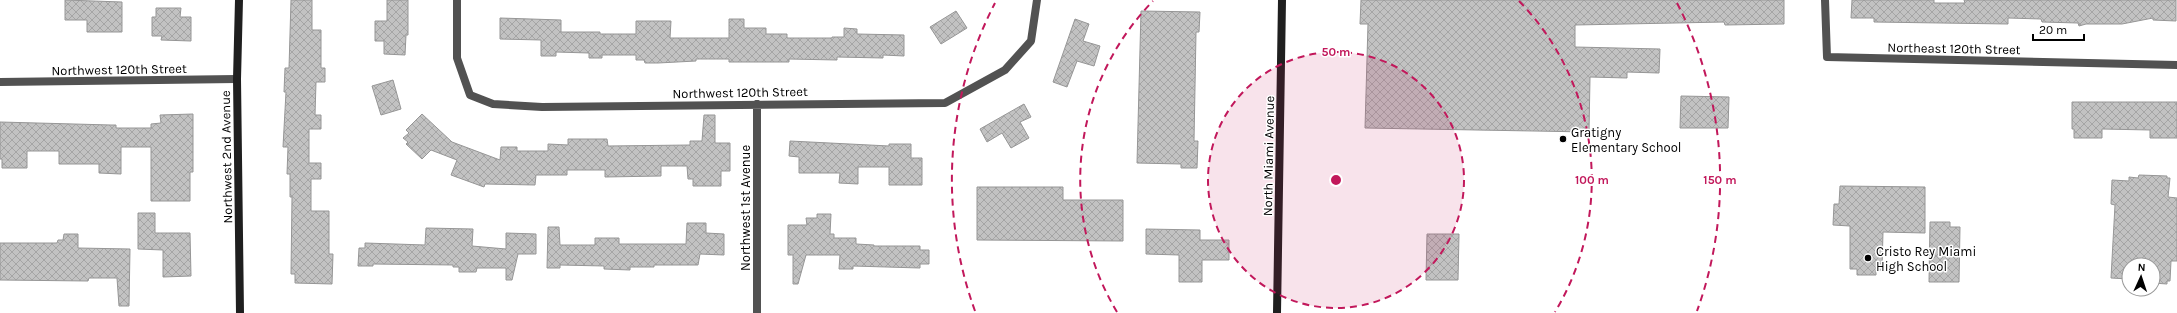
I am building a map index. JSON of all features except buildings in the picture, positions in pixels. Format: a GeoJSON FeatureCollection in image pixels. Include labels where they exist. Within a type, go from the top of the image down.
{"type":"FeatureCollection","features":[{"type":"Feature","properties":{"kind":"street","name":"Northwest 2nd Avenue"},"geometry":{"type":"LineString","coordinates":[[239,0],[238,80],[240,313]]}},
{"type":"Feature","properties":{"kind":"street","name":"Northwest 120th Street"},"geometry":{"type":"LineString","coordinates":[[457,0],[457,58],[470,95],[494,104],[542,106],[945,103],[1005,70],[1031,41],[1037,0]]}},
{"type":"Feature","properties":{"kind":"street","name":"North Miami Avenue"},"geometry":{"type":"LineString","coordinates":[[1277,313],[1282,0]]}},
{"type":"Feature","properties":{"kind":"street","name":"Northeast 120th Street"},"geometry":{"type":"LineString","coordinates":[[1825,0],[1827,58],[2177,65]]}},
{"type":"Feature","properties":{"kind":"street","name":"Northwest 120th Street"},"geometry":{"type":"LineString","coordinates":[[0,82],[238,80]]}},
{"type":"Feature","properties":{"kind":"street","name":"Northwest 1st Avenue"},"geometry":{"type":"LineString","coordinates":[[757,313],[758,104]]}},
{"type":"Feature","properties":{"kind":"place","name":"Gratigny Elementary School"},"geometry":{"type":"Point","coordinates":[1563,139]}},
{"type":"Feature","properties":{"kind":"place","name":"Cristo Rey Miami High School"},"geometry":{"type":"Point","coordinates":[1868,258]}}]}
